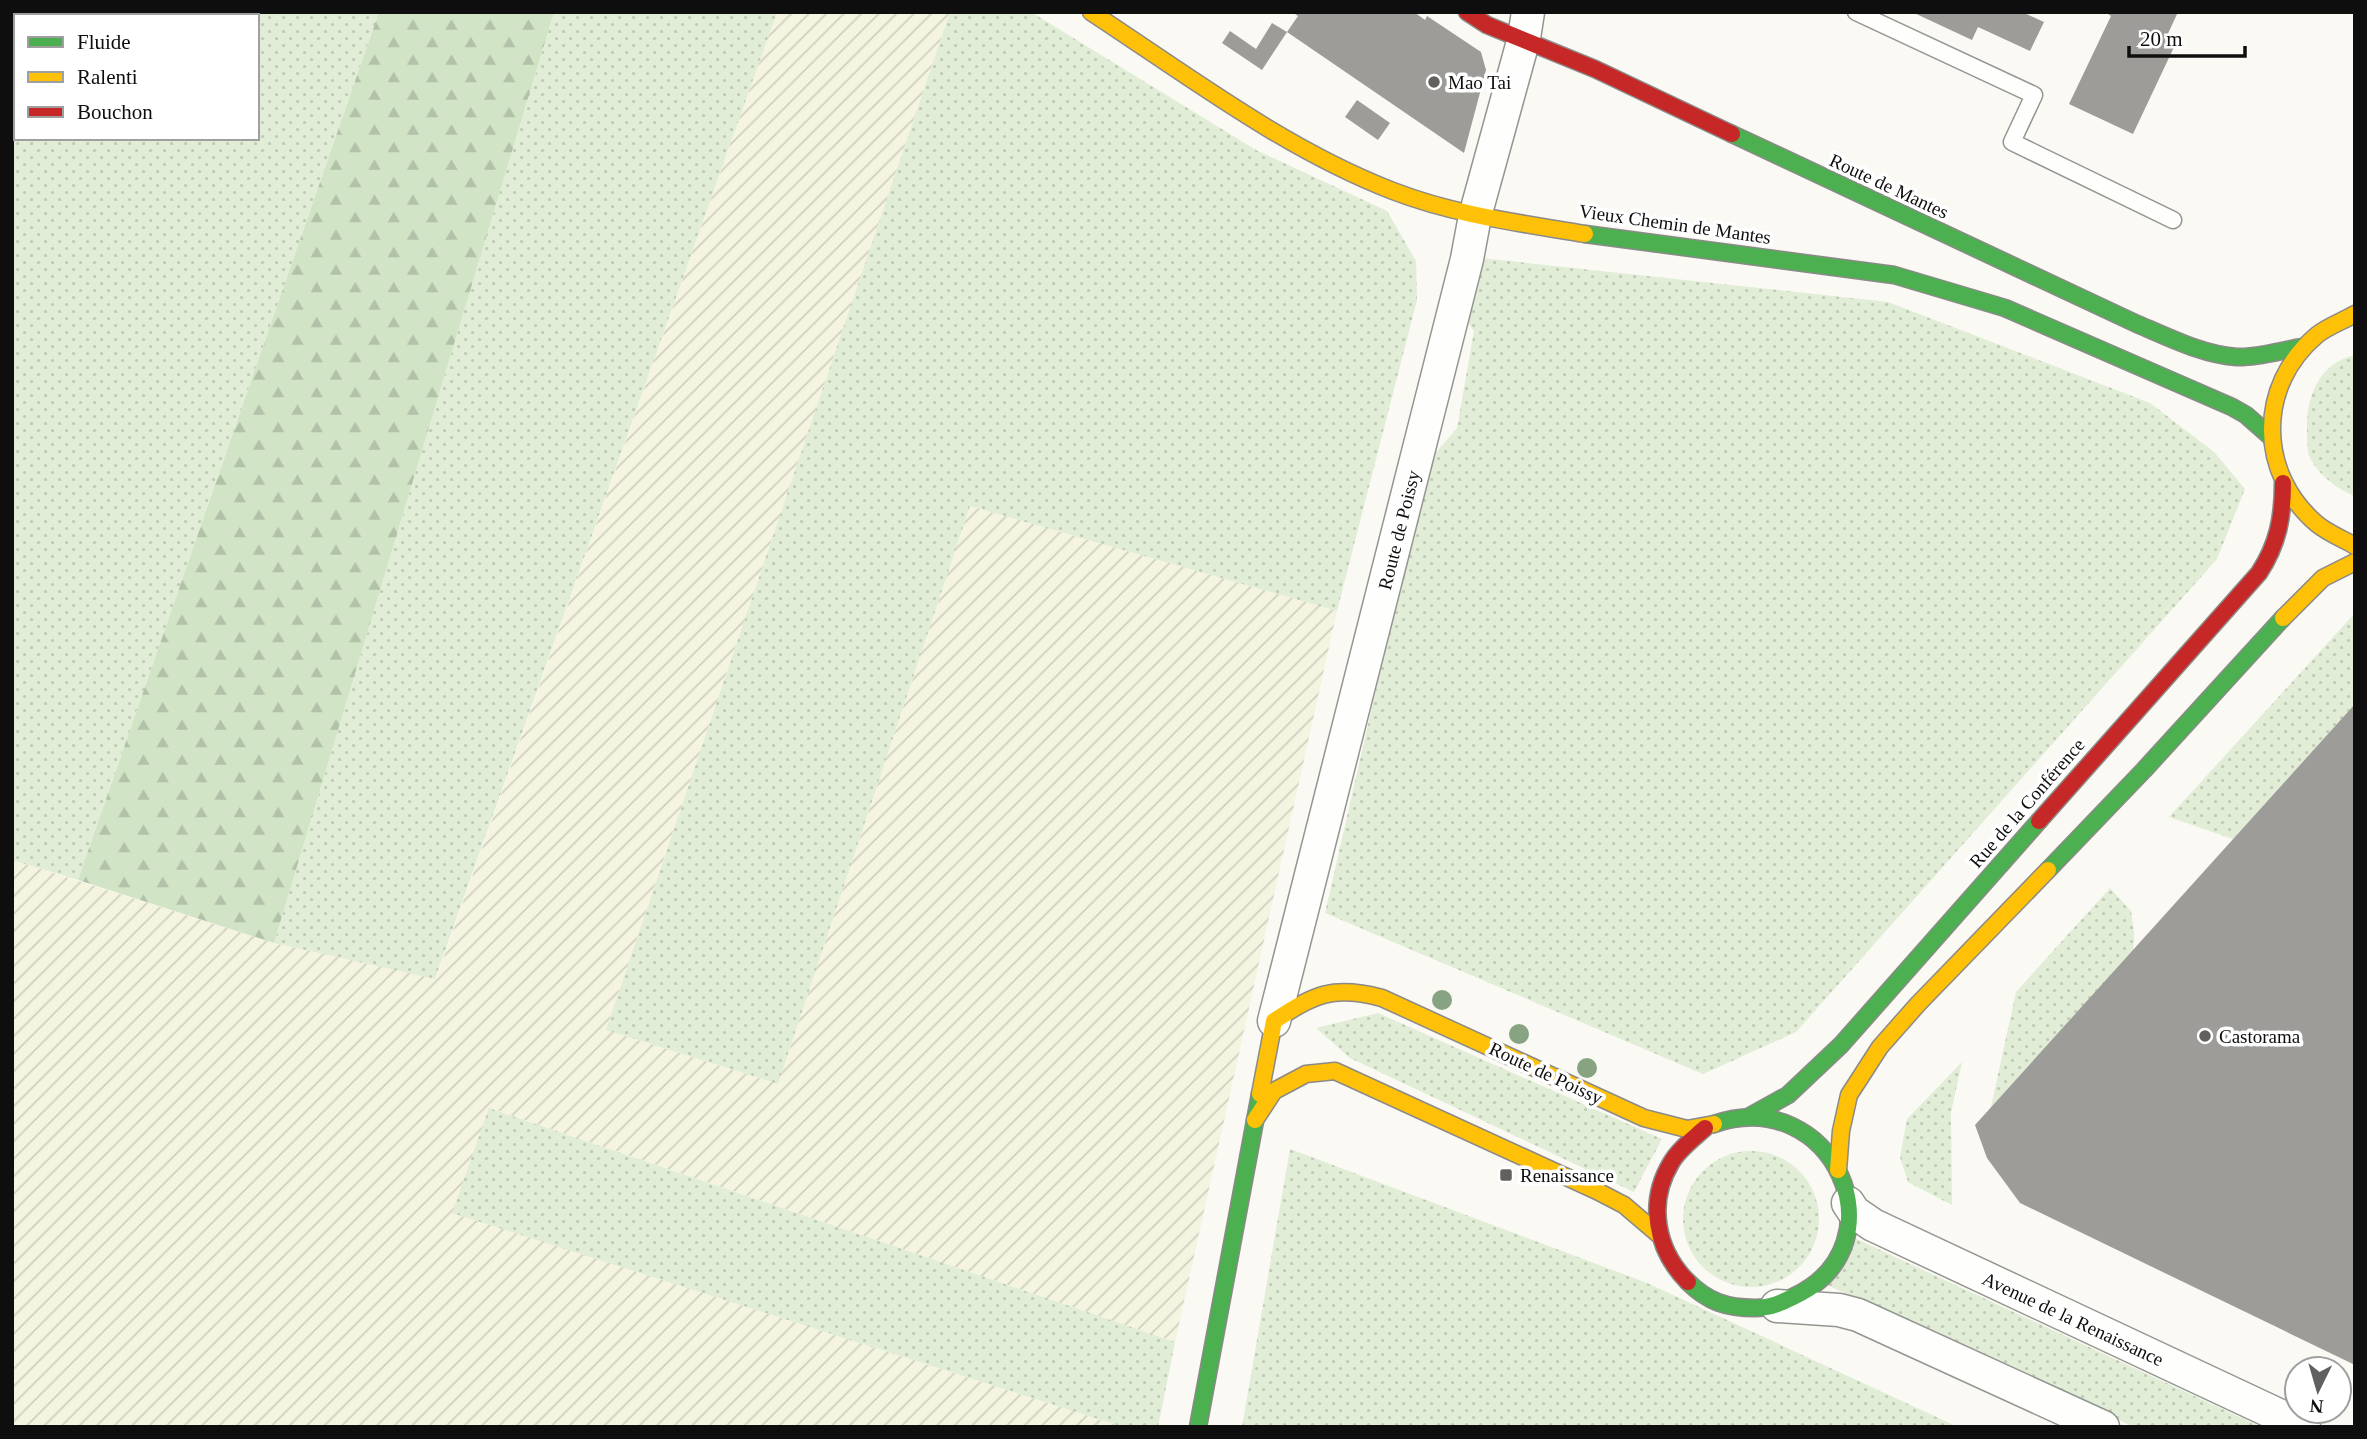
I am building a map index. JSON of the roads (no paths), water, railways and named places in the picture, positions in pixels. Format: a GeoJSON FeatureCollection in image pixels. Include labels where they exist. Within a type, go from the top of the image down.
{"type":"FeatureCollection","features":[{"type":"Feature","properties":{"kind":"street","name":"Vieux Chemin de Mantes"},"geometry":{"type":"LineString","coordinates":[[1091,12],[1298,147],[1393,191],[1475,216],[1586,234],[1894,275],[2005,308],[2232,407],[2246,415],[2271,437]]}},
{"type":"Feature","properties":{"kind":"street","name":"Route de Mantes"},"geometry":{"type":"LineString","coordinates":[[1467,12],[1487,25],[1526,25],[1595,69],[1892,211],[2137,324],[2189,345],[2221,355],[2240,357],[2303,347]]}},
{"type":"Feature","properties":{"kind":"street","name":"Route de Poissy"},"geometry":{"type":"LineString","coordinates":[[1198,1427],[1274,1021],[1468,259],[1475,216],[1526,25]]}},
{"type":"Feature","properties":{"kind":"street"},"geometry":{"type":"LineString","coordinates":[[2355,314],[2332,324],[2303,347],[2290,365],[2276,394],[2271,416],[2273,456],[2283,483],[2298,508],[2318,527],[2355,546]]}},
{"type":"Feature","properties":{"kind":"street","name":"Rue de la Conférence"},"geometry":{"type":"LineString","coordinates":[[1750,1116],[1769,1109],[1788,1095],[1841,1045],[2259,573],[2273,553],[2278,540],[2282,522],[2283,483]]}},
{"type":"Feature","properties":{"kind":"street"},"geometry":{"type":"LineString","coordinates":[[1838,1170],[1841,1131],[1849,1095],[1880,1047],[2144,769],[2295,605],[2323,578],[2355,562]]}},
{"type":"Feature","properties":{"kind":"street","name":"Route de Poissy"},"geometry":{"type":"LineString","coordinates":[[1274,1021],[1297,1006],[1329,992],[1347,991],[1382,998],[1634,1113],[1673,1127],[1705,1128]]}},
{"type":"Feature","properties":{"kind":"street","name":"Route de Poissy"},"geometry":{"type":"LineString","coordinates":[[1254,1121],[1274,1091],[1306,1074],[1335,1071],[1597,1191],[1624,1205],[1658,1234]]}},
{"type":"Feature","properties":{"kind":"street"},"geometry":{"type":"LineString","coordinates":[[1777,1306],[1805,1293],[1829,1272],[1843,1245],[1847,1230],[1848,1203],[1838,1170],[1821,1144],[1795,1126],[1750,1116],[1719,1122],[1705,1128],[1681,1148],[1664,1173],[1656,1203],[1658,1234],[1669,1263],[1689,1287],[1702,1296],[1731,1307],[1746,1309],[1777,1306],[1839,1310],[1858,1315],[2103,1427]]}},
{"type":"Feature","properties":{"kind":"street","name":"Avenue de la Renaissance"},"geometry":{"type":"LineString","coordinates":[[1848,1203],[1854,1212],[1873,1225],[2304,1427]]}},
{"type":"Feature","properties":{"kind":"lane"},"geometry":{"type":"LineString","coordinates":[[1856,12],[2034,94],[2012,142],[2173,220]]}},
{"type":"Feature","properties":{"kind":"place","name":"Mao Tai"},"geometry":{"type":"Point","coordinates":[1434,82]}},
{"type":"Feature","properties":{"kind":"place","name":"Castorama"},"geometry":{"type":"Point","coordinates":[2205,1036]}},
{"type":"Feature","properties":{"kind":"place","name":"Renaissance"},"geometry":{"type":"Point","coordinates":[1506,1175]}}]}
